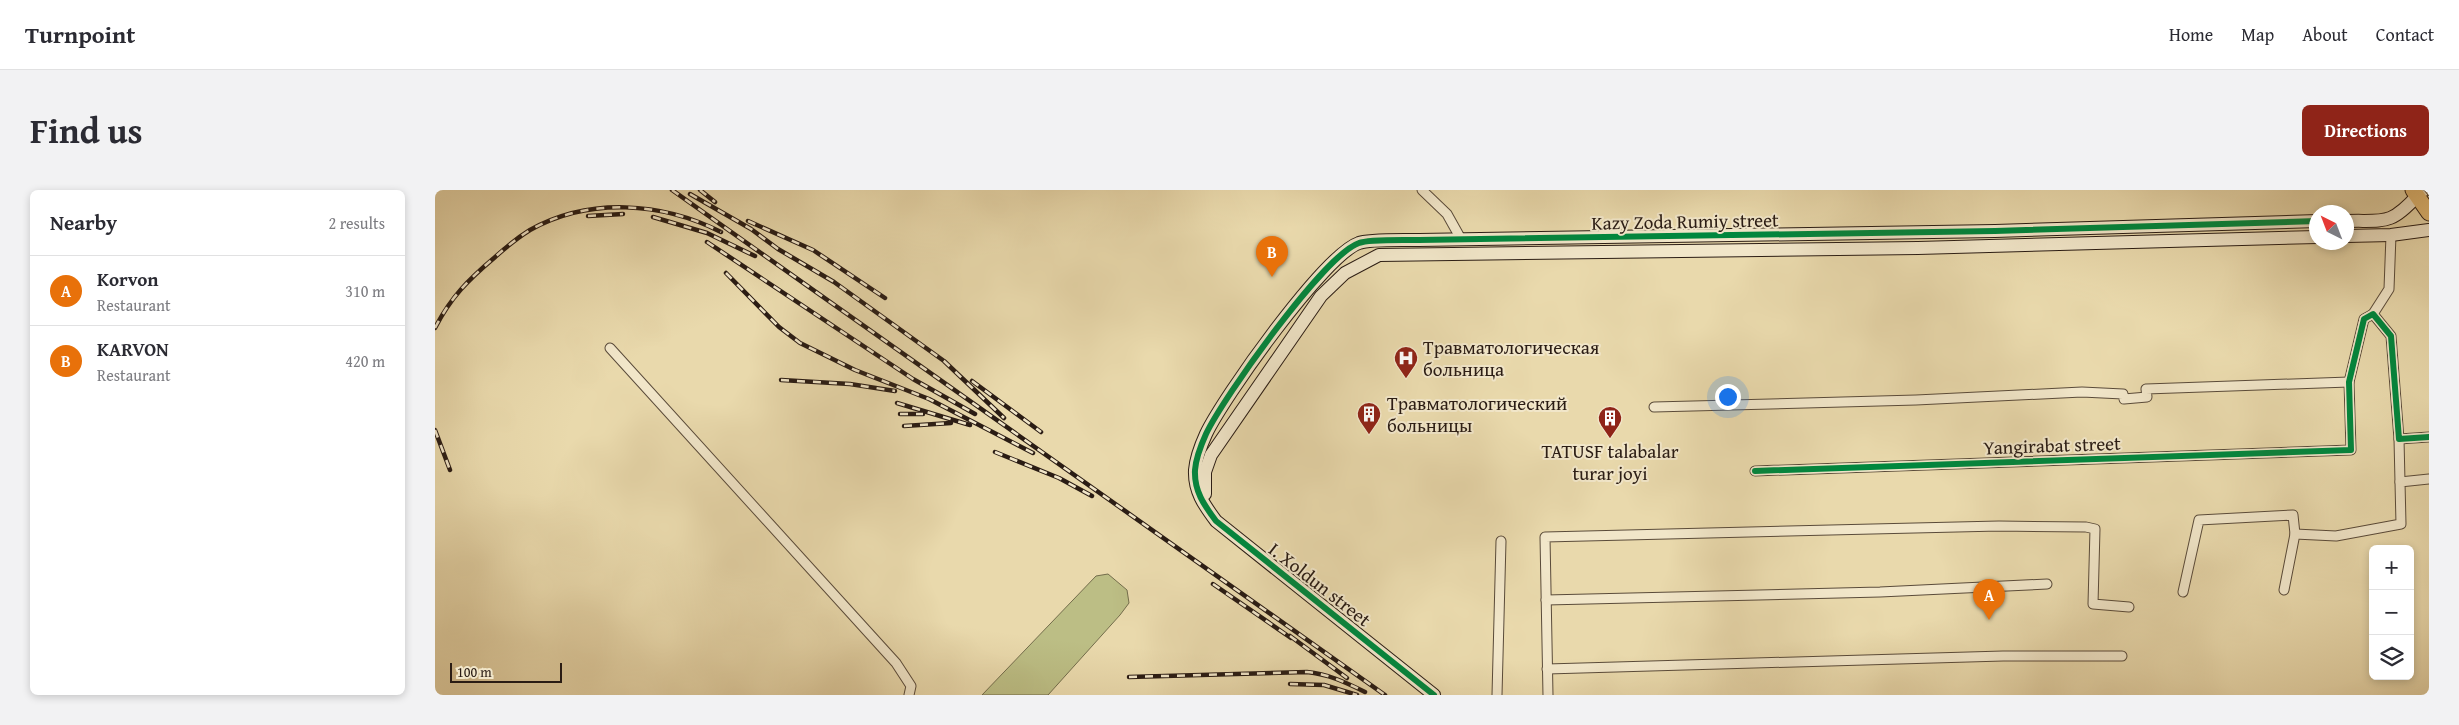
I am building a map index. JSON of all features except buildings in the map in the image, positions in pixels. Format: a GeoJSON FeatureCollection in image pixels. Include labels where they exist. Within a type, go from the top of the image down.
{"type":"FeatureCollection","features":[{"type":"Feature","properties":{"kind":"main road"},"geometry":{"type":"LineString","coordinates":[[2419,192],[2429,213]]}},
{"type":"Feature","properties":{"kind":"street"},"geometry":{"type":"LineString","coordinates":[[1422,190],[1447,214],[1461,239]]}},
{"type":"Feature","properties":{"kind":"street"},"geometry":{"type":"LineString","coordinates":[[2354,221],[2391,220],[2405,211],[2419,192]]}},
{"type":"Feature","properties":{"kind":"street","name":"Kazy Zoda Rumiy street"},"geometry":{"type":"LineString","coordinates":[[1197,489],[1195,469],[1197,460],[1213,420],[1271,337],[1329,264],[1359,242],[1995,231],[2309,222]]}},
{"type":"Feature","properties":{"kind":"street"},"geometry":{"type":"LineString","coordinates":[[2354,236],[2391,235],[2429,230]]}},
{"type":"Feature","properties":{"kind":"street"},"geometry":{"type":"LineString","coordinates":[[1755,471],[2351,450],[2349,382],[2364,319],[2373,314],[2389,289],[2391,235]]}},
{"type":"Feature","properties":{"kind":"street","name":"Kazy Zoda Rumiy street"},"geometry":{"type":"LineString","coordinates":[[1209,512],[1204,481],[1211,455],[1321,296],[1345,273],[1379,255],[1918,248],[2309,237]]}},
{"type":"Feature","properties":{"kind":"street"},"geometry":{"type":"LineString","coordinates":[[2295,534],[2336,536],[2401,524],[2399,439],[2391,336],[2373,314]]}},
{"type":"Feature","properties":{"kind":"street"},"geometry":{"type":"LineString","coordinates":[[610,348],[896,663],[911,686],[909,695]]}},
{"type":"Feature","properties":{"kind":"street"},"geometry":{"type":"LineString","coordinates":[[1654,407],[1916,400],[2082,392],[2123,394],[2124,399],[2147,397],[2146,389],[2349,382]]}},
{"type":"Feature","properties":{"kind":"street"},"geometry":{"type":"LineString","coordinates":[[2399,439],[2429,437]]}},
{"type":"Feature","properties":{"kind":"street"},"geometry":{"type":"LineString","coordinates":[[2400,482],[2429,479]]}},
{"type":"Feature","properties":{"kind":"street","name":"I. Xoldun street"},"geometry":{"type":"LineString","coordinates":[[1197,489],[1201,501],[1216,521],[1434,695]]}},
{"type":"Feature","properties":{"kind":"street"},"geometry":{"type":"LineString","coordinates":[[2183,592],[2199,520],[2293,515],[2295,534],[2284,590]]}},
{"type":"Feature","properties":{"kind":"street"},"geometry":{"type":"LineString","coordinates":[[1548,695],[1545,537],[1999,526],[2095,529],[2093,604],[2129,607]]}},
{"type":"Feature","properties":{"kind":"street"},"geometry":{"type":"LineString","coordinates":[[1497,695],[1501,541]]}},
{"type":"Feature","properties":{"kind":"street"},"geometry":{"type":"LineString","coordinates":[[1546,600],[1880,592],[2047,584]]}},
{"type":"Feature","properties":{"kind":"street"},"geometry":{"type":"LineString","coordinates":[[1547,669],[2003,656],[2122,656]]}},
{"type":"Feature","properties":{"kind":"green space"},"geometry":{"type":"Polygon","coordinates":[[[1108,574],[1127,590],[1129,603],[1048,695],[982,695],[1096,576],[1108,574]]]}},
{"type":"Feature","properties":{"kind":"tram line"},"geometry":{"type":"LineString","coordinates":[[2424,190],[2429,196]]}},
{"type":"Feature","properties":{"kind":"railway"},"geometry":{"type":"LineString","coordinates":[[672,190],[1385,695]]}},
{"type":"Feature","properties":{"kind":"railway"},"geometry":{"type":"LineString","coordinates":[[700,190],[715,202]]}},
{"type":"Feature","properties":{"kind":"railway"},"geometry":{"type":"LineString","coordinates":[[690,194],[751,229],[778,249],[834,282],[944,361],[1004,418]]}},
{"type":"Feature","properties":{"kind":"railway"},"geometry":{"type":"LineString","coordinates":[[435,328],[454,298],[476,274],[520,236],[553,219],[576,212],[625,207],[675,214],[721,232]]}},
{"type":"Feature","properties":{"kind":"railway"},"geometry":{"type":"LineString","coordinates":[[588,216],[623,214]]}},
{"type":"Feature","properties":{"kind":"railway"},"geometry":{"type":"LineString","coordinates":[[653,217],[707,233],[755,256]]}},
{"type":"Feature","properties":{"kind":"railway"},"geometry":{"type":"LineString","coordinates":[[748,221],[813,250],[885,298]]}},
{"type":"Feature","properties":{"kind":"railway"},"geometry":{"type":"LineString","coordinates":[[707,242],[913,379],[975,414]]}},
{"type":"Feature","properties":{"kind":"railway"},"geometry":{"type":"LineString","coordinates":[[726,273],[779,327],[800,343],[855,370],[929,399],[1033,453]]}},
{"type":"Feature","properties":{"kind":"railway"},"geometry":{"type":"LineString","coordinates":[[781,380],[850,384],[895,391]]}},
{"type":"Feature","properties":{"kind":"railway"},"geometry":{"type":"LineString","coordinates":[[972,381],[1041,432]]}},
{"type":"Feature","properties":{"kind":"railway"},"geometry":{"type":"LineString","coordinates":[[897,403],[970,425]]}},
{"type":"Feature","properties":{"kind":"railway"},"geometry":{"type":"LineString","coordinates":[[900,414],[923,414]]}},
{"type":"Feature","properties":{"kind":"railway"},"geometry":{"type":"LineString","coordinates":[[904,426],[951,423]]}},
{"type":"Feature","properties":{"kind":"railway"},"geometry":{"type":"LineString","coordinates":[[435,430],[450,470]]}},
{"type":"Feature","properties":{"kind":"railway"},"geometry":{"type":"LineString","coordinates":[[995,452],[1059,478],[1092,496]]}},
{"type":"Feature","properties":{"kind":"railway"},"geometry":{"type":"LineString","coordinates":[[1213,584],[1291,638]]}},
{"type":"Feature","properties":{"kind":"railway"},"geometry":{"type":"LineString","coordinates":[[1290,636],[1347,678]]}},
{"type":"Feature","properties":{"kind":"railway"},"geometry":{"type":"LineString","coordinates":[[1129,677],[1307,672],[1336,679],[1365,692]]}},
{"type":"Feature","properties":{"kind":"railway"},"geometry":{"type":"LineString","coordinates":[[1290,684],[1324,685],[1357,695]]}},
{"type":"Feature","properties":{"kind":"cycle path"},"geometry":{"type":"LineString","coordinates":[[1434,695],[1216,521],[1204,503],[1196,485],[1196,461],[1201,447],[1206,434],[1232,391],[1300,299],[1343,253],[1359,243],[1388,240],[1995,231],[2309,221]]}},
{"type":"Feature","properties":{"kind":"cycle path","name":"Yangirabat street"},"geometry":{"type":"LineString","coordinates":[[1755,471],[2351,450],[2349,382],[2364,319],[2373,314],[2391,336],[2399,439],[2429,437]]}},
{"type":"Feature","properties":{"kind":"place","name":"KARVON"},"geometry":{"type":"Point","coordinates":[1272,277]}},
{"type":"Feature","properties":{"kind":"place","name":"Травматологическая больница"},"geometry":{"type":"Point","coordinates":[1406,379]}},
{"type":"Feature","properties":{"kind":"place","name":"Травматологический больницы"},"geometry":{"type":"Point","coordinates":[1369,435]}},
{"type":"Feature","properties":{"kind":"place","name":"TATUSF talabalar turar joyi"},"geometry":{"type":"Point","coordinates":[1610,439]}},
{"type":"Feature","properties":{"kind":"place","name":"Korvon"},"geometry":{"type":"Point","coordinates":[1989,620]}}]}
